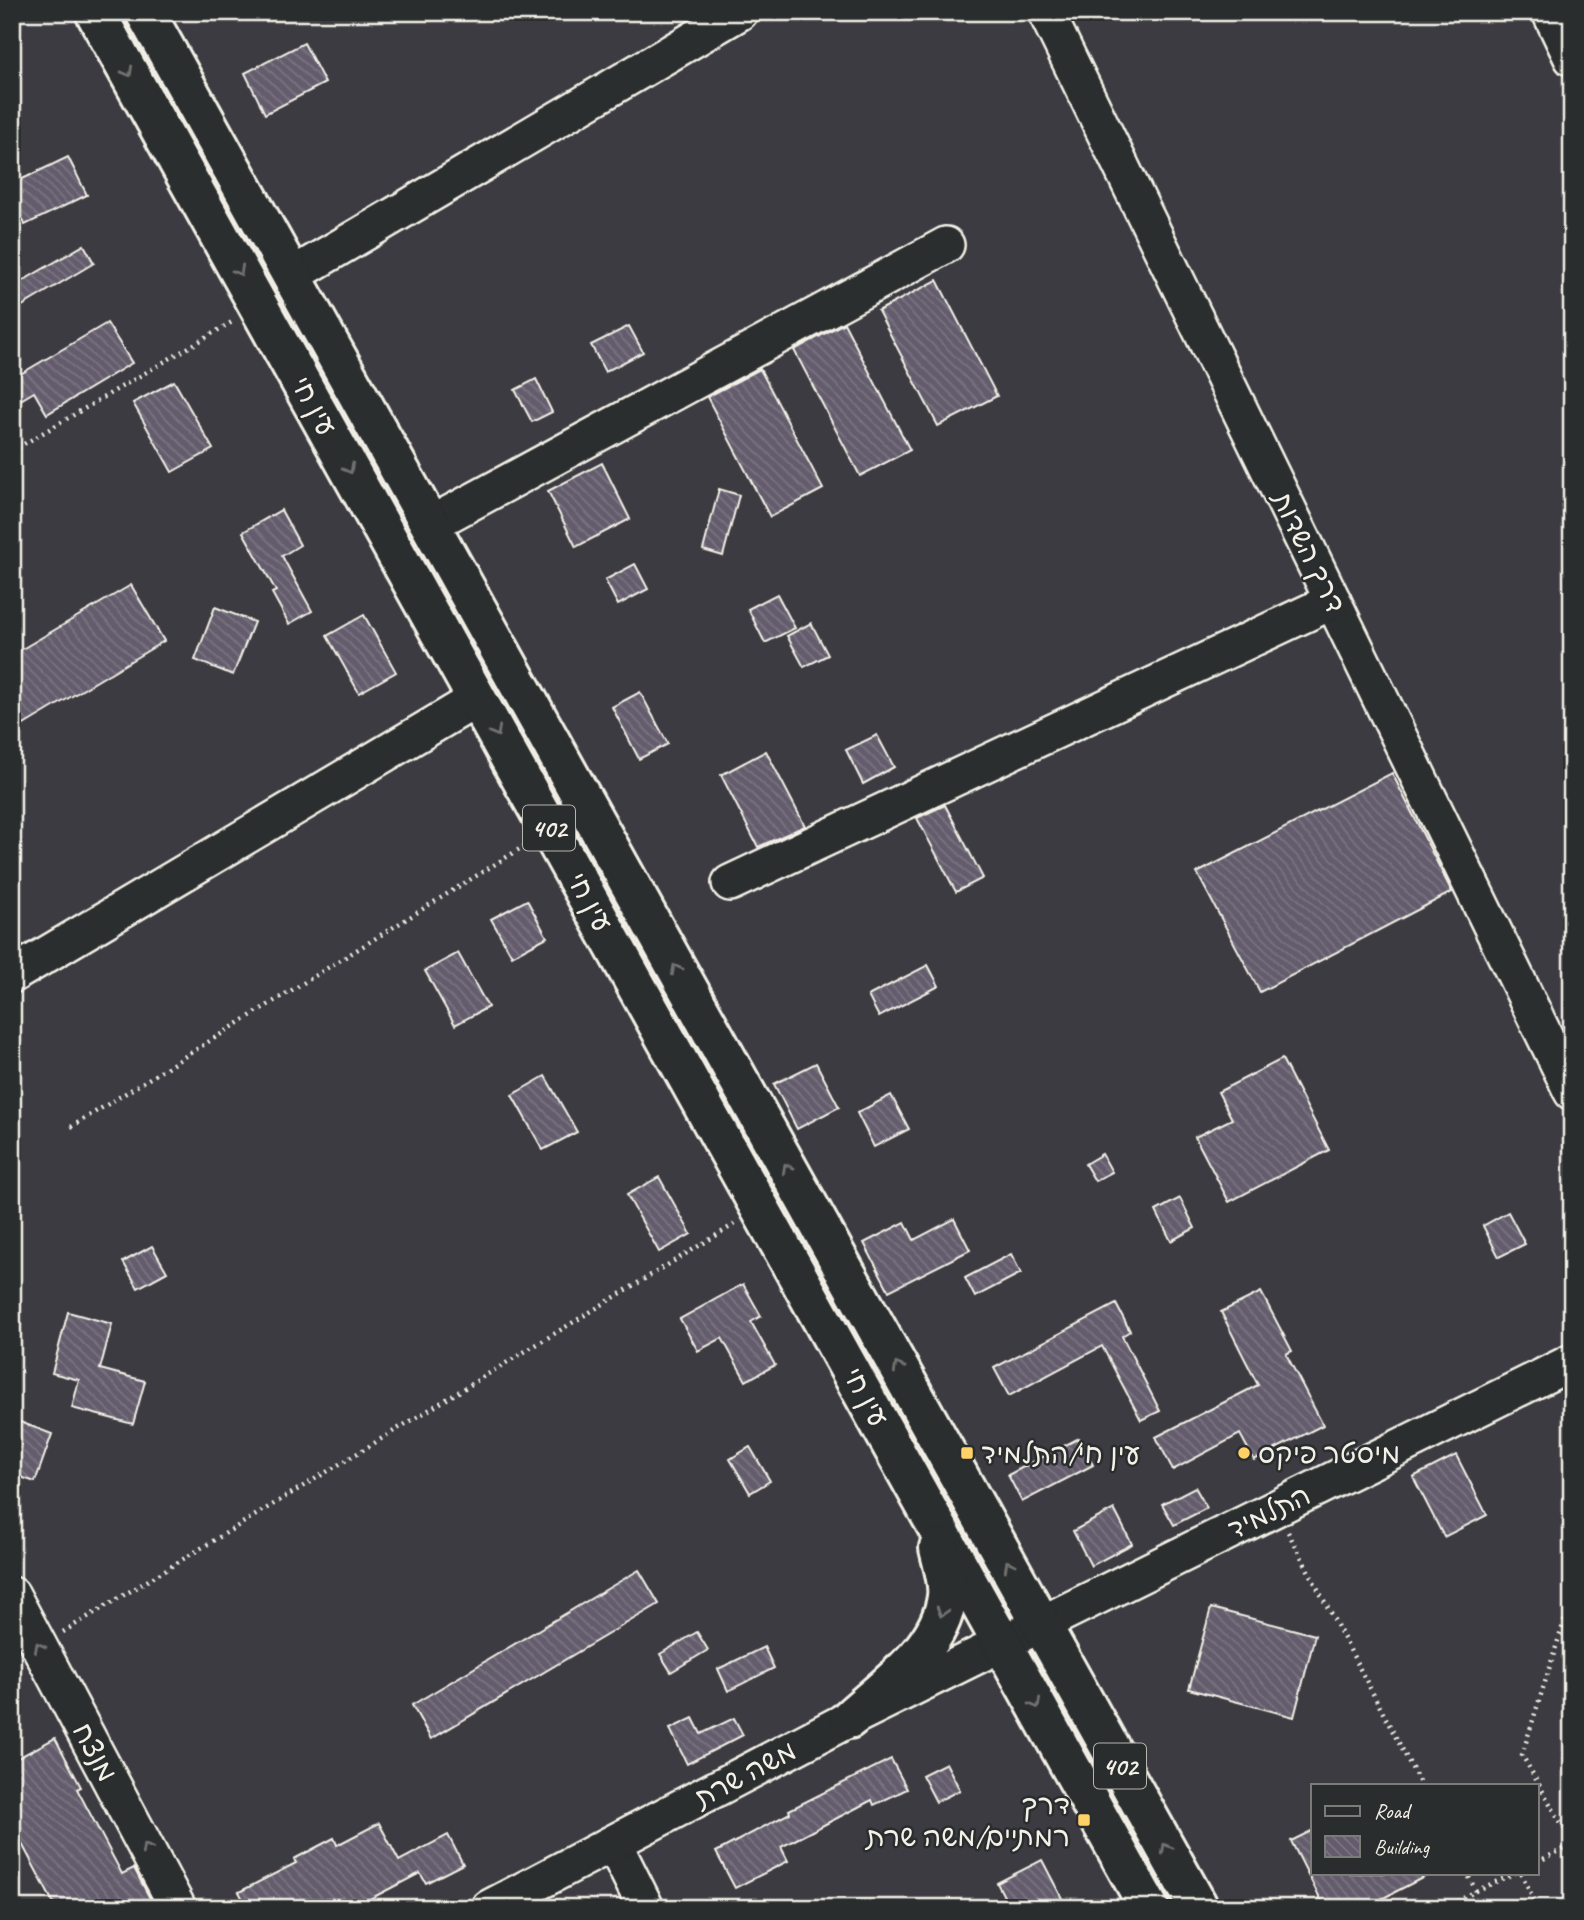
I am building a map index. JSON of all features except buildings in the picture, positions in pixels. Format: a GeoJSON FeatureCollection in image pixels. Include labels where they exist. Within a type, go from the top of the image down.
{"type":"FeatureCollection","features":[{"type":"Feature","properties":{"kind":"main road","name":"עין חי"},"geometry":{"type":"LineString","coordinates":[[95,12],[1003,1644]]}},
{"type":"Feature","properties":{"kind":"main road","name":"עין חי"},"geometry":{"type":"LineString","coordinates":[[145,12],[1042,1625]]}},
{"type":"Feature","properties":{"kind":"main road"},"geometry":{"type":"LineString","coordinates":[[849,1718],[904,1669],[935,1636],[947,1595],[935,1522]]}},
{"type":"Feature","properties":{"kind":"main road","name":"402"},"geometry":{"type":"LineString","coordinates":[[1042,1625],[1199,1908]]}},
{"type":"Feature","properties":{"kind":"main road","name":"402"},"geometry":{"type":"LineString","coordinates":[[1003,1644],[1149,1908]]}},
{"type":"Feature","properties":{"kind":"street"},"geometry":{"type":"LineString","coordinates":[[291,276],[740,12]]}},
{"type":"Feature","properties":{"kind":"street","name":"דרך השדות"},"geometry":{"type":"LineString","coordinates":[[1046,12],[1572,1092]]}},
{"type":"Feature","properties":{"kind":"street"},"geometry":{"type":"LineString","coordinates":[[1550,12],[1572,58]]}},
{"type":"Feature","properties":{"kind":"street"},"geometry":{"type":"LineString","coordinates":[[429,525],[946,246]]}},
{"type":"Feature","properties":{"kind":"street"},"geometry":{"type":"LineString","coordinates":[[730,883],[1333,601]]}},
{"type":"Feature","properties":{"kind":"street"},"geometry":{"type":"LineString","coordinates":[[12,975],[477,699]]}},
{"type":"Feature","properties":{"kind":"street","name":"התלמיד"},"geometry":{"type":"LineString","coordinates":[[1003,1644],[1572,1362]]}},
{"type":"Feature","properties":{"kind":"street","name":"מנצח"},"geometry":{"type":"LineString","coordinates":[[12,1595],[178,1908]]}},
{"type":"Feature","properties":{"kind":"street","name":"משה שרת"},"geometry":{"type":"LineString","coordinates":[[489,1908],[849,1718],[1003,1644]]}},
{"type":"Feature","properties":{"kind":"street"},"geometry":{"type":"LineString","coordinates":[[614,1844],[646,1908]]}},
{"type":"Feature","properties":{"kind":"path"},"geometry":{"type":"LineString","coordinates":[[12,451],[258,306]]}},
{"type":"Feature","properties":{"kind":"path"},"geometry":{"type":"LineString","coordinates":[[71,1126],[550,830]]}},
{"type":"Feature","properties":{"kind":"path"},"geometry":{"type":"LineString","coordinates":[[38,1647],[761,1209]]}},
{"type":"Feature","properties":{"kind":"path"},"geometry":{"type":"LineString","coordinates":[[1276,1508],[1420,1784]]}},
{"type":"Feature","properties":{"kind":"path"},"geometry":{"type":"LineString","coordinates":[[1538,1861],[1572,1843],[1522,1755],[1567,1612],[1572,1609]]}},
{"type":"Feature","properties":{"kind":"path"},"geometry":{"type":"LineString","coordinates":[[1468,1874],[1476,1891]]}},
{"type":"Feature","properties":{"kind":"path"},"geometry":{"type":"LineString","coordinates":[[1445,1908],[1513,1874]]}},
{"type":"Feature","properties":{"kind":"path"},"geometry":{"type":"LineString","coordinates":[[1521,1874],[1538,1908]]}},
{"type":"Feature","properties":{"kind":"place","name":"עין חי/התלמיד"},"geometry":{"type":"Point","coordinates":[967,1453]}},
{"type":"Feature","properties":{"kind":"place","name":"מיסטר פיקס"},"geometry":{"type":"Point","coordinates":[1244,1453]}},
{"type":"Feature","properties":{"kind":"place","name":"דרך רמתיים/משה שרת"},"geometry":{"type":"Point","coordinates":[1084,1820]}}]}
